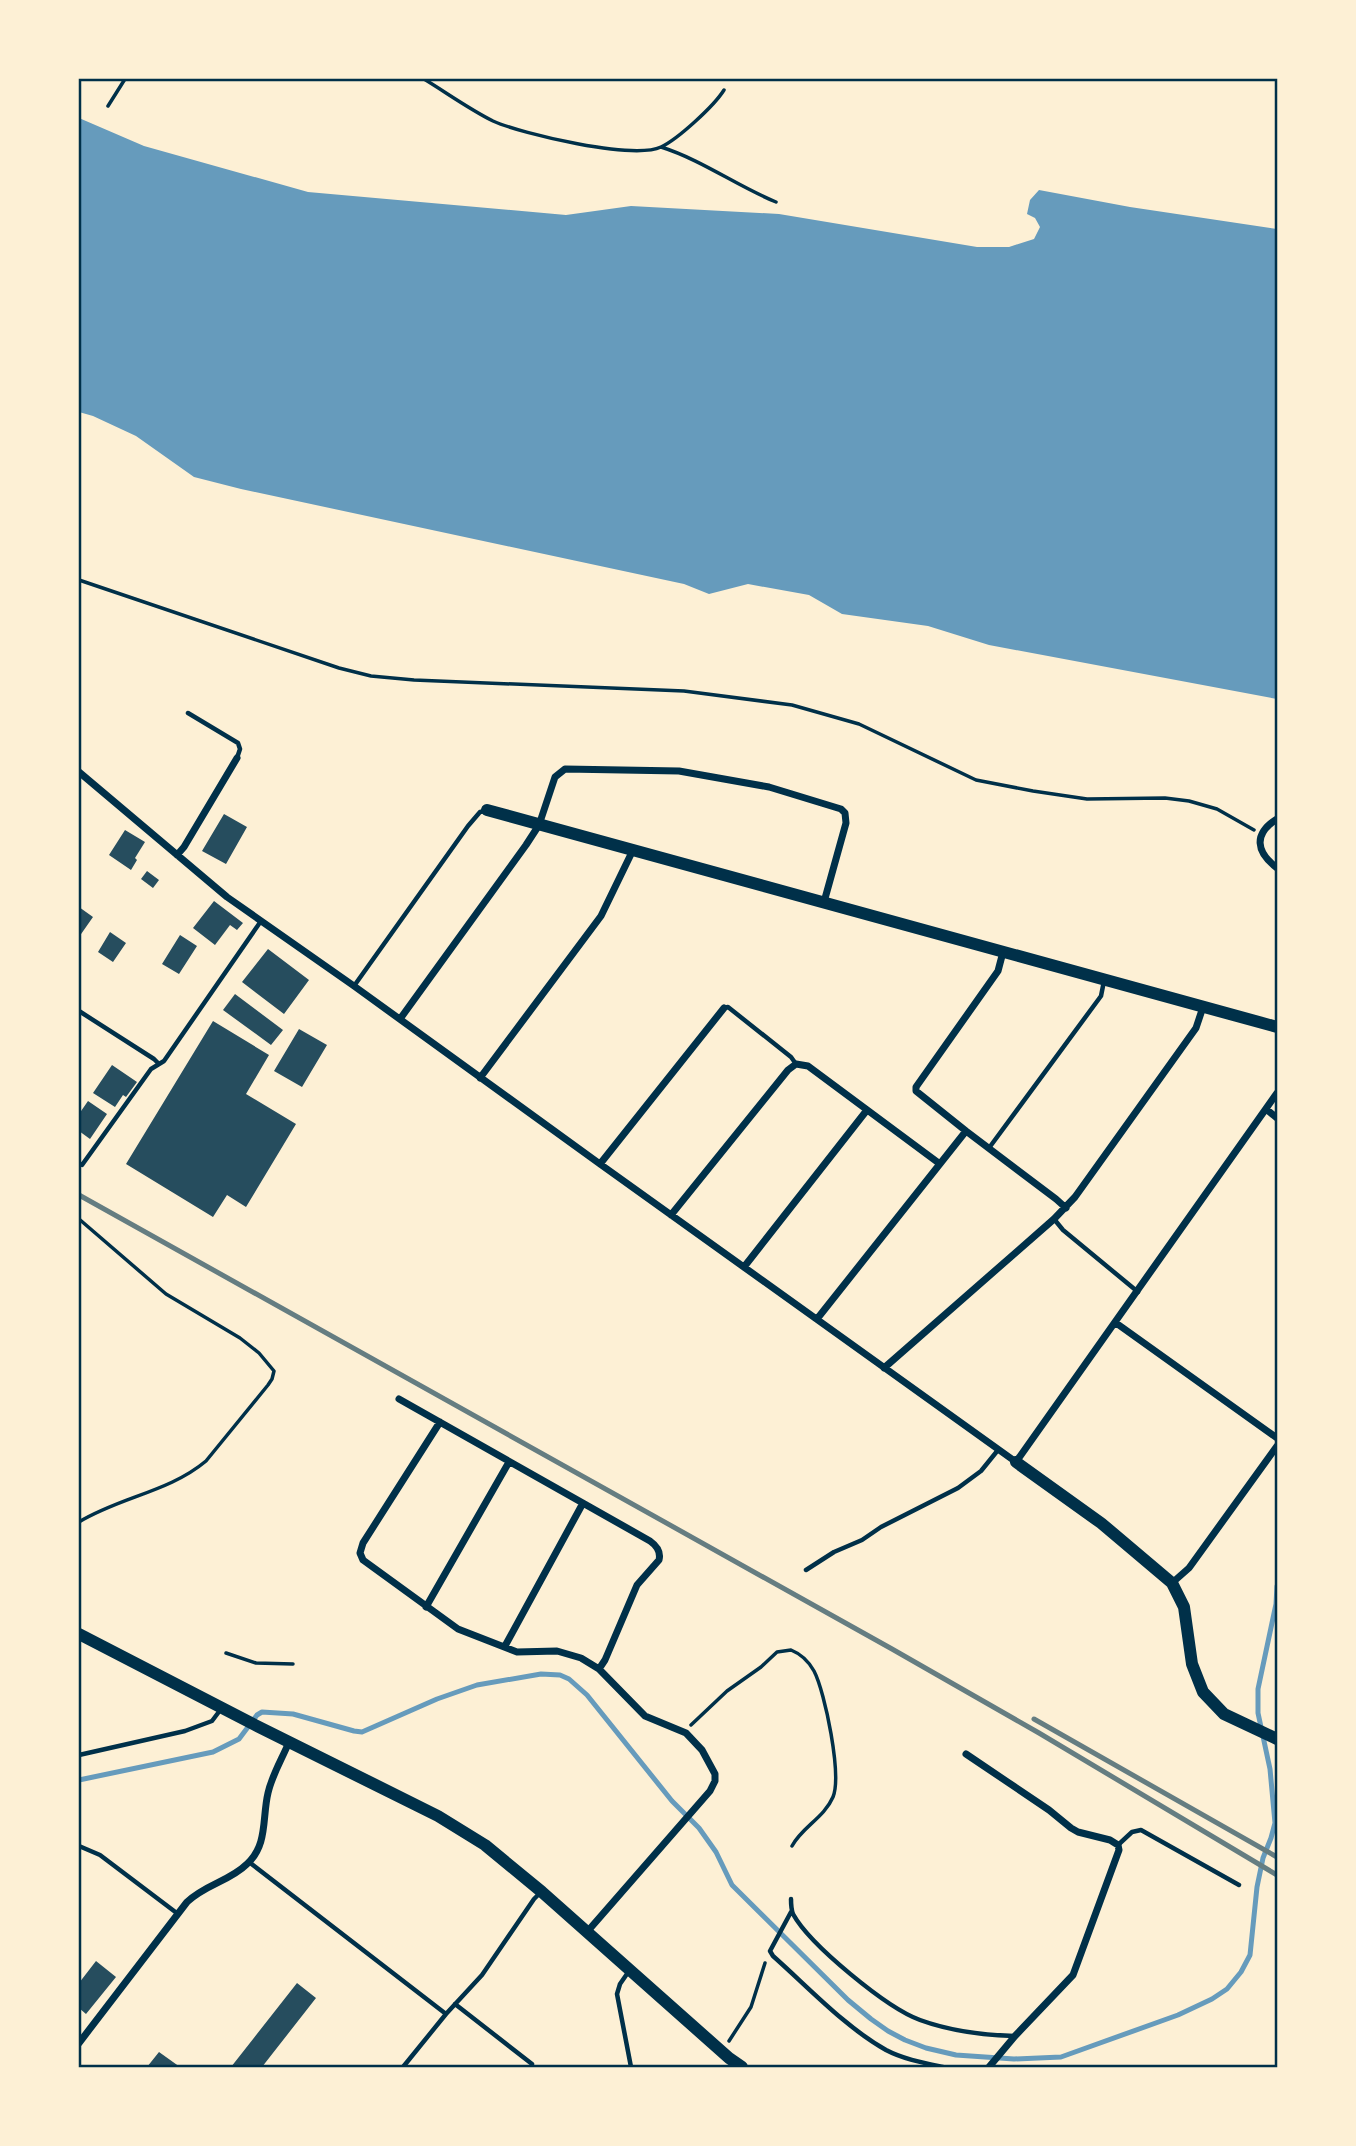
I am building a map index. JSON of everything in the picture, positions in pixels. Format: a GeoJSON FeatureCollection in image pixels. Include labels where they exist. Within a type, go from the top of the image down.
{"type":"FeatureCollection","features":[{"type":"Feature","properties":{"kind":"street"},"geometry":{"type":"LineString","coordinates":[[177,855],[237,758]]}},
{"type":"Feature","properties":{"kind":"street"},"geometry":{"type":"LineString","coordinates":[[400,1019],[539,825],[555,777],[565,769],[573,767],[679,772],[769,787],[835,807],[845,813],[846,823],[824,902]]}},
{"type":"Feature","properties":{"kind":"street"},"geometry":{"type":"LineString","coordinates":[[79,772],[227,897],[1101,1523],[1172,1583],[1184,1606],[1192,1664],[1199,1685],[1216,1707],[1224,1714],[1274,1737]]}},
{"type":"Feature","properties":{"kind":"street"},"geometry":{"type":"LineString","coordinates":[[487,810],[1277,1027]]}},
{"type":"Feature","properties":{"kind":"street"},"geometry":{"type":"LineString","coordinates":[[1277,819],[1266,828],[1260,841],[1263,854],[1277,869]]}},
{"type":"Feature","properties":{"kind":"street"},"geometry":{"type":"LineString","coordinates":[[480,1078],[601,916],[633,850]]}},
{"type":"Feature","properties":{"kind":"street"},"geometry":{"type":"LineString","coordinates":[[1003,952],[998,971],[916,1087],[916,1091],[1066,1208]]}},
{"type":"Feature","properties":{"kind":"street"},"geometry":{"type":"LineString","coordinates":[[884,1368],[1076,1197],[1196,1028],[1203,1007]]}},
{"type":"Feature","properties":{"kind":"street"},"geometry":{"type":"LineString","coordinates":[[600,1164],[724,1008]]}},
{"type":"Feature","properties":{"kind":"street"},"geometry":{"type":"LineString","coordinates":[[671,1215],[788,1070],[796,1064],[808,1066],[940,1164]]}},
{"type":"Feature","properties":{"kind":"street"},"geometry":{"type":"LineString","coordinates":[[1016,1462],[1277,1093]]}},
{"type":"Feature","properties":{"kind":"street"},"geometry":{"type":"LineString","coordinates":[[744,1267],[867,1110]]}},
{"type":"Feature","properties":{"kind":"street"},"geometry":{"type":"LineString","coordinates":[[1266,1110],[1277,1118]]}},
{"type":"Feature","properties":{"kind":"street"},"geometry":{"type":"LineString","coordinates":[[817,1320],[965,1131]]}},
{"type":"Feature","properties":{"kind":"street"},"geometry":{"type":"LineString","coordinates":[[1116,1323],[1277,1438]]}},
{"type":"Feature","properties":{"kind":"street"},"geometry":{"type":"LineString","coordinates":[[399,1399],[654,1544],[660,1556],[659,1560],[637,1585],[599,1669]]}},
{"type":"Feature","properties":{"kind":"street"},"geometry":{"type":"LineString","coordinates":[[440,1422],[363,1543],[360,1553],[363,1560],[458,1629],[517,1652],[558,1651],[581,1658],[599,1669],[645,1716],[678,1729],[695,1741],[715,1774],[710,1791],[587,1932]]}},
{"type":"Feature","properties":{"kind":"street"},"geometry":{"type":"LineString","coordinates":[[1172,1583],[1189,1568],[1277,1446]]}},
{"type":"Feature","properties":{"kind":"street"},"geometry":{"type":"LineString","coordinates":[[426,1607],[509,1462]]}},
{"type":"Feature","properties":{"kind":"street"},"geometry":{"type":"LineString","coordinates":[[505,1646],[583,1503]]}},
{"type":"Feature","properties":{"kind":"street"},"geometry":{"type":"LineString","coordinates":[[79,1634],[454,1824],[485,1845],[542,1892],[742,2067]]}},
{"type":"Feature","properties":{"kind":"street"},"geometry":{"type":"LineString","coordinates":[[79,2043],[178,1914],[201,1889],[234,1874],[249,1862],[265,1830],[268,1792],[289,1742]]}},
{"type":"Feature","properties":{"kind":"street"},"geometry":{"type":"LineString","coordinates":[[966,1754],[1071,1828],[1110,1840],[1118,1844],[1119,1850],[1073,1975],[989,2067]]}},
{"type":"Feature","properties":{"kind":"lane"},"geometry":{"type":"LineString","coordinates":[[187,713],[238,743],[240,749],[237,758]]}},
{"type":"Feature","properties":{"kind":"lane"},"geometry":{"type":"LineString","coordinates":[[354,986],[468,826],[480,812],[487,810]]}},
{"type":"Feature","properties":{"kind":"lane"},"geometry":{"type":"LineString","coordinates":[[79,1163],[82,1165],[151,1069],[164,1061],[261,921]]}},
{"type":"Feature","properties":{"kind":"lane"},"geometry":{"type":"LineString","coordinates":[[989,1149],[1101,996],[1104,980]]}},
{"type":"Feature","properties":{"kind":"lane"},"geometry":{"type":"LineString","coordinates":[[724,1008],[728,1007],[791,1057],[796,1064]]}},
{"type":"Feature","properties":{"kind":"lane"},"geometry":{"type":"LineString","coordinates":[[79,1011],[159,1064]]}},
{"type":"Feature","properties":{"kind":"lane"},"geometry":{"type":"LineString","coordinates":[[1054,1219],[1063,1230],[1138,1292]]}},
{"type":"Feature","properties":{"kind":"lane"},"geometry":{"type":"LineString","coordinates":[[806,1570],[834,1552],[862,1540],[881,1527],[958,1488],[981,1471],[999,1450]]}},
{"type":"Feature","properties":{"kind":"lane"},"geometry":{"type":"LineString","coordinates":[[79,1755],[185,1731],[212,1721],[221,1708]]}},
{"type":"Feature","properties":{"kind":"lane"},"geometry":{"type":"LineString","coordinates":[[1118,1844],[1132,1832],[1141,1830],[1239,1885]]}},
{"type":"Feature","properties":{"kind":"lane"},"geometry":{"type":"LineString","coordinates":[[79,1846],[100,1855],[178,1914]]}},
{"type":"Feature","properties":{"kind":"lane"},"geometry":{"type":"LineString","coordinates":[[249,1862],[446,2014]]}},
{"type":"Feature","properties":{"kind":"lane"},"geometry":{"type":"LineString","coordinates":[[403,2067],[482,1975],[534,1899],[542,1892]]}},
{"type":"Feature","properties":{"kind":"lane"},"geometry":{"type":"LineString","coordinates":[[791,1899],[792,1911],[770,1951],[823,2001],[872,2041],[893,2053],[943,2067]]}},
{"type":"Feature","properties":{"kind":"lane"},"geometry":{"type":"LineString","coordinates":[[792,1911],[820,1946],[874,1994],[896,2009],[921,2021],[953,2029],[1015,2036]]}},
{"type":"Feature","properties":{"kind":"lane"},"geometry":{"type":"LineString","coordinates":[[629,1970],[617,1994],[631,2067]]}},
{"type":"Feature","properties":{"kind":"lane"},"geometry":{"type":"LineString","coordinates":[[455,2004],[532,2064]]}},
{"type":"Feature","properties":{"kind":"path"},"geometry":{"type":"LineString","coordinates":[[108,106],[125,79]]}},
{"type":"Feature","properties":{"kind":"path"},"geometry":{"type":"LineString","coordinates":[[424,79],[492,120],[520,132],[619,150],[662,147],[719,98],[724,90]]}},
{"type":"Feature","properties":{"kind":"path"},"geometry":{"type":"LineString","coordinates":[[662,147],[682,154],[747,190],[776,202]]}},
{"type":"Feature","properties":{"kind":"path"},"geometry":{"type":"LineString","coordinates":[[79,580],[339,668],[371,676],[684,691],[792,705],[859,724],[976,780],[1087,799],[1165,798],[1189,801],[1217,809],[1253,829]]}},
{"type":"Feature","properties":{"kind":"path"},"geometry":{"type":"LineString","coordinates":[[79,1219],[166,1294],[240,1338],[259,1353],[274,1371],[268,1385],[198,1468],[153,1491],[114,1504],[79,1522]]}},
{"type":"Feature","properties":{"kind":"path"},"geometry":{"type":"LineString","coordinates":[[689,1726],[727,1691],[777,1652],[791,1650],[809,1664],[816,1675],[831,1730],[836,1764],[835,1790],[825,1811],[792,1846]]}},
{"type":"Feature","properties":{"kind":"path"},"geometry":{"type":"LineString","coordinates":[[226,1653],[256,1663],[293,1664]]}},
{"type":"Feature","properties":{"kind":"path"},"geometry":{"type":"LineString","coordinates":[[721,2050],[751,2007],[770,1951]]}},
{"type":"Feature","properties":{"kind":"water"},"geometry":{"type":"Polygon","coordinates":[[[79,118],[144,146],[308,192],[566,215],[631,206],[779,214],[977,247],[1009,247],[1034,239],[1040,227],[1035,218],[1027,214],[1030,200],[1039,190],[1277,229],[1277,699],[989,645],[928,626],[842,614],[809,595],[748,584],[709,594],[684,584],[194,477],[136,436],[79,412],[79,118]]]}},
{"type":"Feature","properties":{"kind":"building"},"geometry":{"type":"Polygon","coordinates":[[[224,814],[247,827],[226,864],[202,851],[224,814]]]}},
{"type":"Feature","properties":{"kind":"building"},"geometry":{"type":"Polygon","coordinates":[[[125,830],[145,842],[131,870],[109,855],[125,830]]]}},
{"type":"Feature","properties":{"kind":"building"},"geometry":{"type":"Polygon","coordinates":[[[147,871],[159,880],[153,888],[141,879],[147,871]]]}},
{"type":"Feature","properties":{"kind":"building"},"geometry":{"type":"Polygon","coordinates":[[[214,901],[243,923],[237,930],[230,925],[215,945],[193,928],[214,901]]]}},
{"type":"Feature","properties":{"kind":"building"},"geometry":{"type":"Polygon","coordinates":[[[79,907],[93,917],[79,937],[79,907]]]}},
{"type":"Feature","properties":{"kind":"building"},"geometry":{"type":"Polygon","coordinates":[[[110,932],[126,943],[113,962],[98,952],[110,932]]]}},
{"type":"Feature","properties":{"kind":"building"},"geometry":{"type":"Polygon","coordinates":[[[180,935],[197,946],[179,974],[162,964],[180,935]]]}},
{"type":"Feature","properties":{"kind":"building"},"geometry":{"type":"Polygon","coordinates":[[[268,949],[309,980],[284,1014],[242,982],[268,949]]]}},
{"type":"Feature","properties":{"kind":"building"},"geometry":{"type":"Polygon","coordinates":[[[235,994],[283,1030],[271,1045],[223,1010],[235,994]]]}},
{"type":"Feature","properties":{"kind":"building"},"geometry":{"type":"Polygon","coordinates":[[[213,1021],[269,1055],[246,1094],[296,1124],[246,1207],[227,1195],[213,1217],[126,1164],[213,1021]]]}},
{"type":"Feature","properties":{"kind":"building"},"geometry":{"type":"Polygon","coordinates":[[[299,1029],[327,1045],[302,1087],[274,1071],[299,1029]]]}},
{"type":"Feature","properties":{"kind":"building"},"geometry":{"type":"Polygon","coordinates":[[[112,1065],[137,1082],[115,1107],[93,1093],[112,1065]]]}},
{"type":"Feature","properties":{"kind":"building"},"geometry":{"type":"Polygon","coordinates":[[[88,1101],[107,1114],[90,1139],[79,1131],[79,1114],[88,1101]]]}},
{"type":"Feature","properties":{"kind":"building"},"geometry":{"type":"Polygon","coordinates":[[[96,1961],[116,1977],[86,2014],[79,2008],[79,1983],[96,1961]]]}},
{"type":"Feature","properties":{"kind":"building"},"geometry":{"type":"Polygon","coordinates":[[[297,1983],[316,1998],[262,2067],[231,2067],[297,1983]]]}},
{"type":"Feature","properties":{"kind":"building"},"geometry":{"type":"Polygon","coordinates":[[[159,2052],[180,2067],[147,2067],[159,2052]]]}},
{"type":"Feature","properties":{"kind":"waterway"},"geometry":{"type":"LineString","coordinates":[[79,1780],[213,1752],[239,1739],[262,1712],[293,1714],[362,1732],[437,1699],[477,1685],[541,1674],[560,1675],[569,1679],[587,1695],[672,1801],[699,1828],[716,1852],[732,1885],[848,2000],[871,2019],[905,2040],[956,2055],[1014,2059],[1061,2057],[1178,2015],[1212,1999],[1227,1989],[1250,1955],[1257,1887],[1275,1823],[1270,1769],[1258,1713],[1258,1689],[1276,1604],[1277,1586]]}},
{"type":"Feature","properties":{"kind":"railway"},"geometry":{"type":"LineString","coordinates":[[79,1195],[892,1649],[1277,1875]]}},
{"type":"Feature","properties":{"kind":"railway"},"geometry":{"type":"LineString","coordinates":[[1034,1719],[1277,1857]]}}]}
